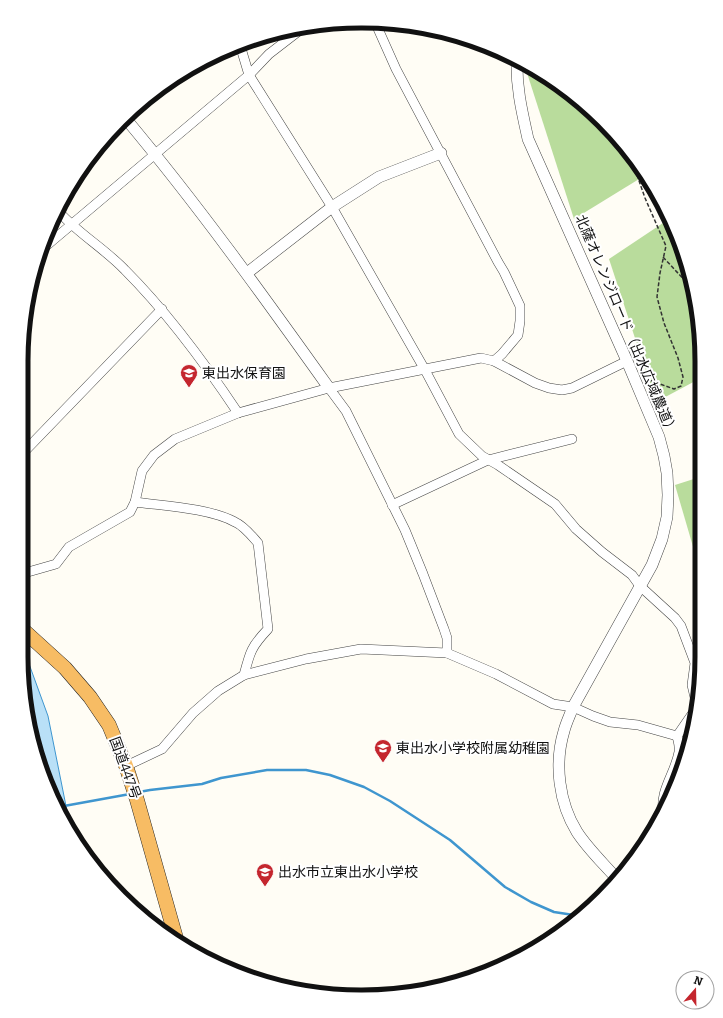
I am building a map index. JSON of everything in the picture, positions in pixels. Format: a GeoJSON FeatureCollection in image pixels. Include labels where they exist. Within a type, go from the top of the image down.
{"type":"FeatureCollection","features":[{"type":"Feature","properties":{"kind":"highway","name":"国道447号"},"geometry":{"type":"LineString","coordinates":[[28,634],[65,668],[90,697],[109,725],[126,766],[135,793],[175,933]]}},
{"type":"Feature","properties":{"kind":"street"},"geometry":{"type":"LineString","coordinates":[[378,29],[396,68],[504,272],[520,306],[518,335],[494,361]]}},
{"type":"Feature","properties":{"kind":"street"},"geometry":{"type":"LineString","coordinates":[[50,242],[249,75],[269,54],[294,34]]}},
{"type":"Feature","properties":{"kind":"street"},"geometry":{"type":"LineString","coordinates":[[242,50],[249,75],[332,207],[426,370],[459,434],[482,456],[498,465],[555,504],[576,529],[602,552],[632,575],[640,586],[675,618],[681,626],[695,662]]}},
{"type":"Feature","properties":{"kind":"street","name":"北薩オレンジロード（出水広域農道）"},"geometry":{"type":"LineString","coordinates":[[518,67],[520,105],[528,138],[659,437],[667,474],[667,516],[662,539],[652,565],[573,708],[564,730],[561,746],[559,767],[562,796],[567,811],[578,833],[614,874]]}},
{"type":"Feature","properties":{"kind":"street"},"geometry":{"type":"LineString","coordinates":[[129,123],[156,154],[247,273],[346,411],[405,530],[421,568],[447,638],[447,653]]}},
{"type":"Feature","properties":{"kind":"street"},"geometry":{"type":"LineString","coordinates":[[247,273],[332,207],[379,177],[441,153]]}},
{"type":"Feature","properties":{"kind":"street"},"geometry":{"type":"LineString","coordinates":[[62,215],[70,224],[124,268],[162,309],[216,380],[238,413]]}},
{"type":"Feature","properties":{"kind":"street"},"geometry":{"type":"LineString","coordinates":[[28,449],[162,309]]}},
{"type":"Feature","properties":{"kind":"street"},"geometry":{"type":"LineString","coordinates":[[28,572],[56,564],[69,547],[130,512],[142,471],[154,455],[175,439],[238,413],[329,388],[481,358],[494,361],[535,383],[549,388],[562,390],[572,388],[627,361]]}},
{"type":"Feature","properties":{"kind":"street"},"geometry":{"type":"LineString","coordinates":[[392,505],[488,460],[572,439]]}},
{"type":"Feature","properties":{"kind":"street"},"geometry":{"type":"LineString","coordinates":[[134,502],[212,512],[236,522],[258,543],[268,629],[256,641],[250,652],[244,675]]}},
{"type":"Feature","properties":{"kind":"street"},"geometry":{"type":"LineString","coordinates":[[126,766],[162,749],[193,713],[218,691],[244,675],[306,659],[361,649],[447,653],[496,674],[554,704],[573,708],[610,722],[638,725],[677,736]]}},
{"type":"Feature","properties":{"kind":"street"},"geometry":{"type":"LineString","coordinates":[[693,689],[692,685],[695,666]]}},
{"type":"Feature","properties":{"kind":"street"},"geometry":{"type":"LineString","coordinates":[[662,801],[663,794],[679,751],[677,736],[690,718]]}},
{"type":"Feature","properties":{"kind":"path"},"geometry":{"type":"LineString","coordinates":[[636,172],[645,198],[666,246],[660,272],[657,297],[664,323],[678,358],[683,376],[681,386],[674,389],[645,379]]}},
{"type":"Feature","properties":{"kind":"path"},"geometry":{"type":"LineString","coordinates":[[663,257],[685,281]]}},
{"type":"Feature","properties":{"kind":"green space"},"geometry":{"type":"Polygon","coordinates":[[[527,73],[547,84],[581,111],[612,142],[640,178],[574,219],[527,73]]]}},
{"type":"Feature","properties":{"kind":"green space"},"geometry":{"type":"Polygon","coordinates":[[[665,222],[684,275],[689,296],[694,340],[695,381],[656,402],[609,259],[665,222]]]}},
{"type":"Feature","properties":{"kind":"green space"},"geometry":{"type":"Polygon","coordinates":[[[695,479],[695,553],[675,485],[695,479]]]}},
{"type":"Feature","properties":{"kind":"water"},"geometry":{"type":"Polygon","coordinates":[[[28,662],[48,716],[68,814],[53,784],[39,743],[31,700],[28,662]]]}},
{"type":"Feature","properties":{"kind":"waterway"},"geometry":{"type":"LineString","coordinates":[[139,792],[202,784],[221,778],[267,770],[306,770],[330,775],[364,787],[390,801],[450,840],[505,887],[531,902],[554,912],[572,915]]}},
{"type":"Feature","properties":{"kind":"waterway"},"geometry":{"type":"LineString","coordinates":[[64,806],[130,794]]}},
{"type":"Feature","properties":{"kind":"place","name":"東出水保育園"},"geometry":{"type":"Point","coordinates":[189,388]}},
{"type":"Feature","properties":{"kind":"place","name":"東出水小学校附属幼稚園"},"geometry":{"type":"Point","coordinates":[383,763]}},
{"type":"Feature","properties":{"kind":"place","name":"出水市立東出水小学校"},"geometry":{"type":"Point","coordinates":[265,887]}}]}
